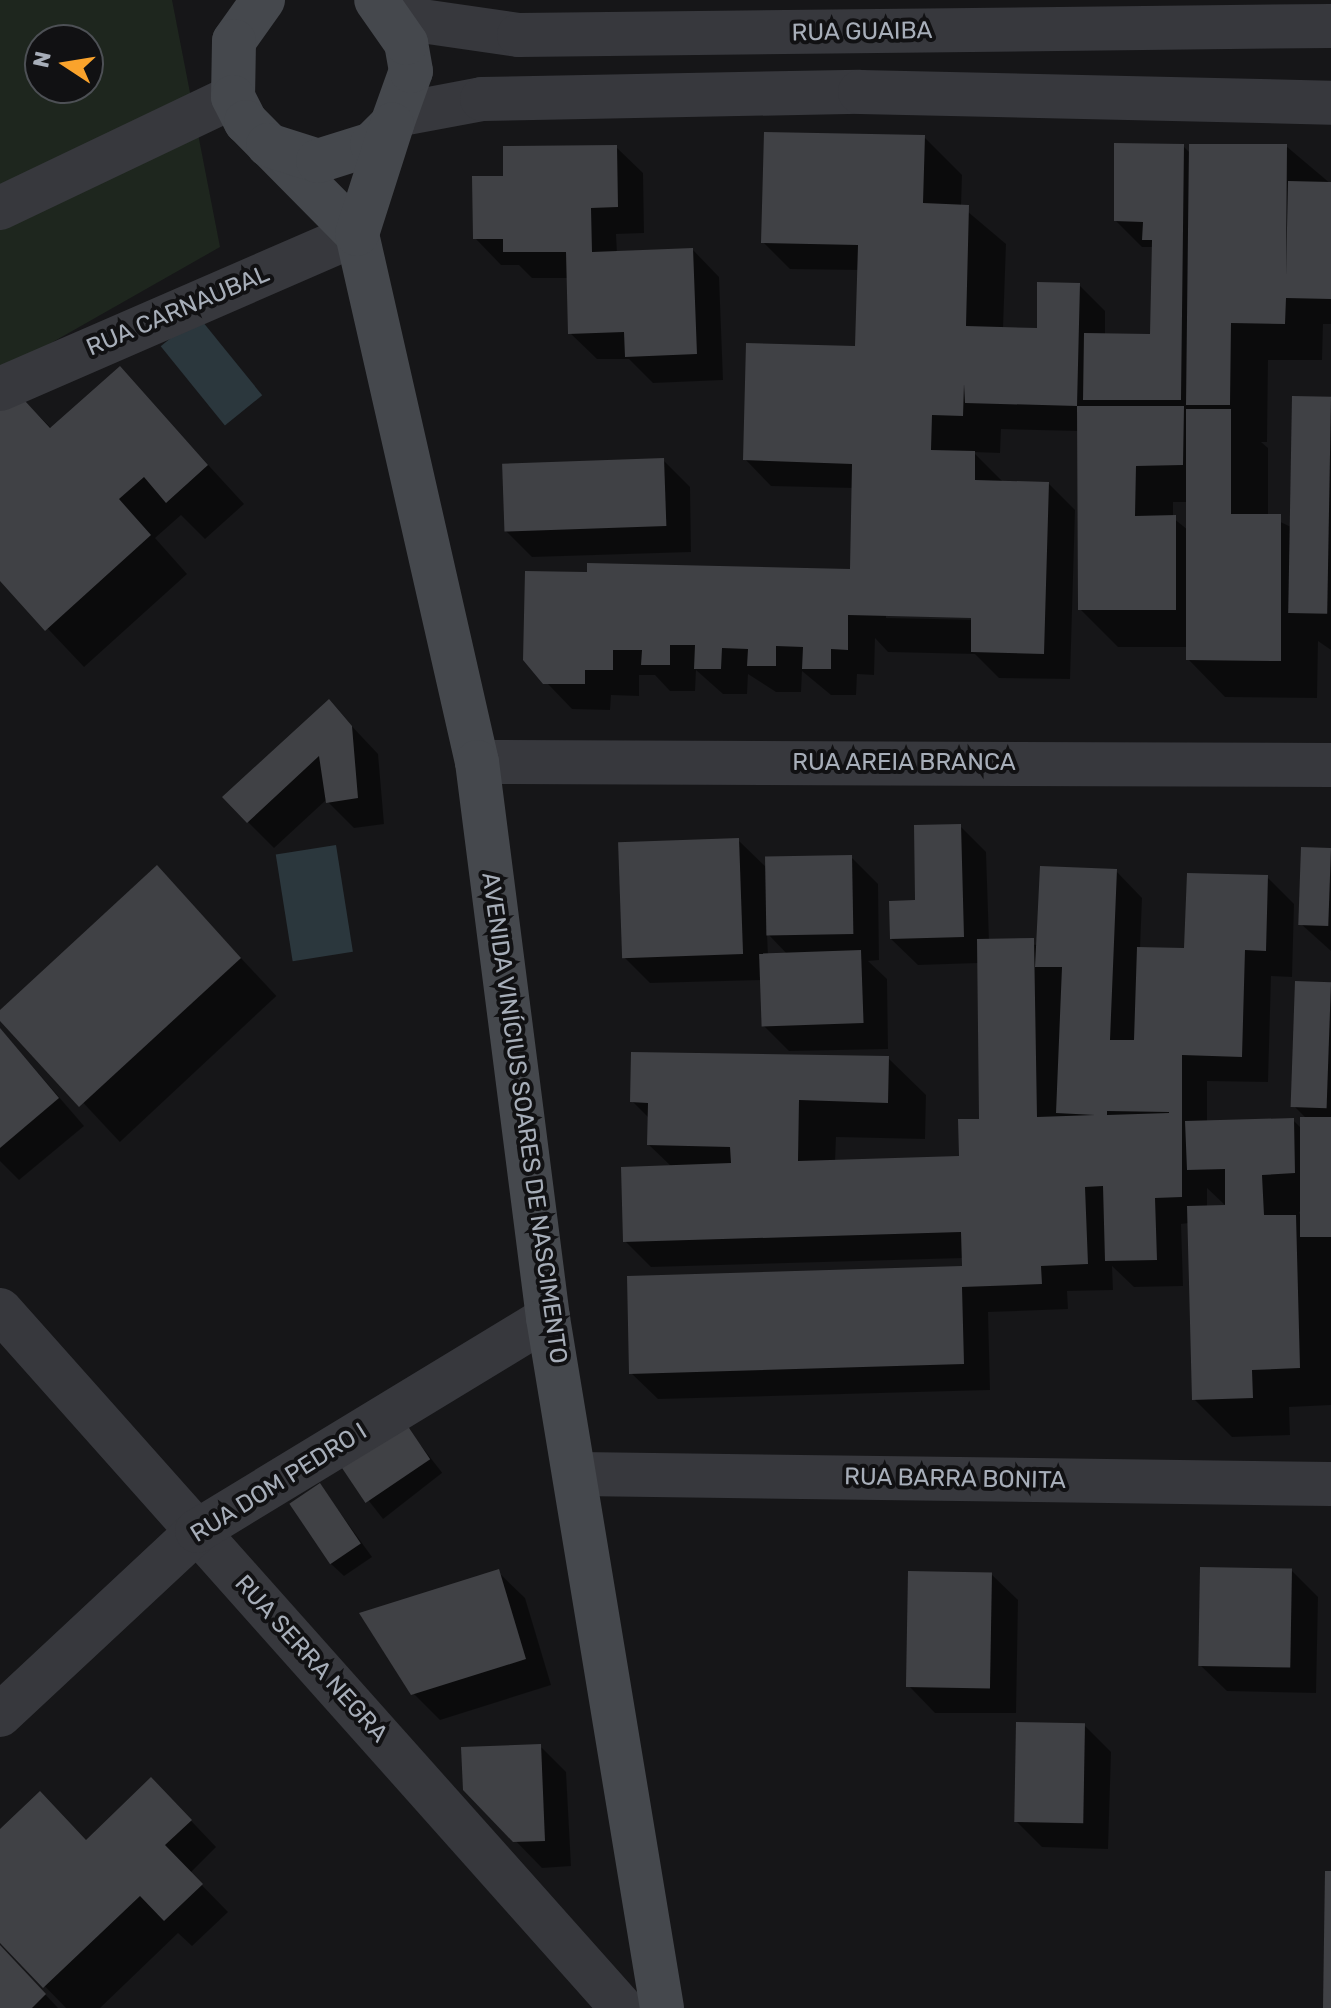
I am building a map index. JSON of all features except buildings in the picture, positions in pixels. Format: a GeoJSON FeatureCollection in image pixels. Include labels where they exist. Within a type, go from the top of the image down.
{"type":"FeatureCollection","features":[{"type":"Feature","properties":{"kind":"street"},"geometry":{"type":"LineString","coordinates":[[263,0],[235,20],[233,97],[266,143],[357,234],[411,71],[385,9]]}},
{"type":"Feature","properties":{"kind":"street","name":"RUA GUAIBA"},"geometry":{"type":"LineString","coordinates":[[385,9],[519,35],[854,16],[1331,26]]}},
{"type":"Feature","properties":{"kind":"street"},"geometry":{"type":"LineString","coordinates":[[854,16],[860,92]]}},
{"type":"Feature","properties":{"kind":"street"},"geometry":{"type":"LineString","coordinates":[[266,143],[318,161],[372,144],[394,120],[482,99],[860,92],[1331,103]]}},
{"type":"Feature","properties":{"kind":"street"},"geometry":{"type":"LineString","coordinates":[[0,208],[233,97]]}},
{"type":"Feature","properties":{"kind":"street","name":"RUA CARNAUBAL"},"geometry":{"type":"LineString","coordinates":[[0,389],[357,234]]}},
{"type":"Feature","properties":{"kind":"street","name":"AVENIDA VINÍCIUS SOARES DE NASCIMENTO"},"geometry":{"type":"LineString","coordinates":[[357,234],[477,762],[548,1318],[579,1474],[662,2008]]}},
{"type":"Feature","properties":{"kind":"street","name":"RUA AREIA BRANCA"},"geometry":{"type":"LineString","coordinates":[[477,762],[1331,765]]}},
{"type":"Feature","properties":{"kind":"street","name":"RUA SERRA NEGRA"},"geometry":{"type":"LineString","coordinates":[[0,1310],[622,2008]]}},
{"type":"Feature","properties":{"kind":"street","name":"RUA DOM PEDRO I"},"geometry":{"type":"LineString","coordinates":[[0,1715],[197,1531],[548,1318]]}},
{"type":"Feature","properties":{"kind":"street","name":"RUA BARRA BONITA"},"geometry":{"type":"LineString","coordinates":[[579,1474],[1331,1484]]}},
{"type":"Feature","properties":{"kind":"shaded area"},"geometry":{"type":"Polygon","coordinates":[[[0,0],[172,0],[220,247],[0,372],[0,0]]]}},
{"type":"Feature","properties":{"kind":"shaded area"},"geometry":{"type":"Polygon","coordinates":[[[198,316],[262,395],[225,425],[161,346],[198,316]]]}},
{"type":"Feature","properties":{"kind":"shaded area"},"geometry":{"type":"Polygon","coordinates":[[[336,845],[353,952],[293,961],[276,855],[336,845]]]}}]}
